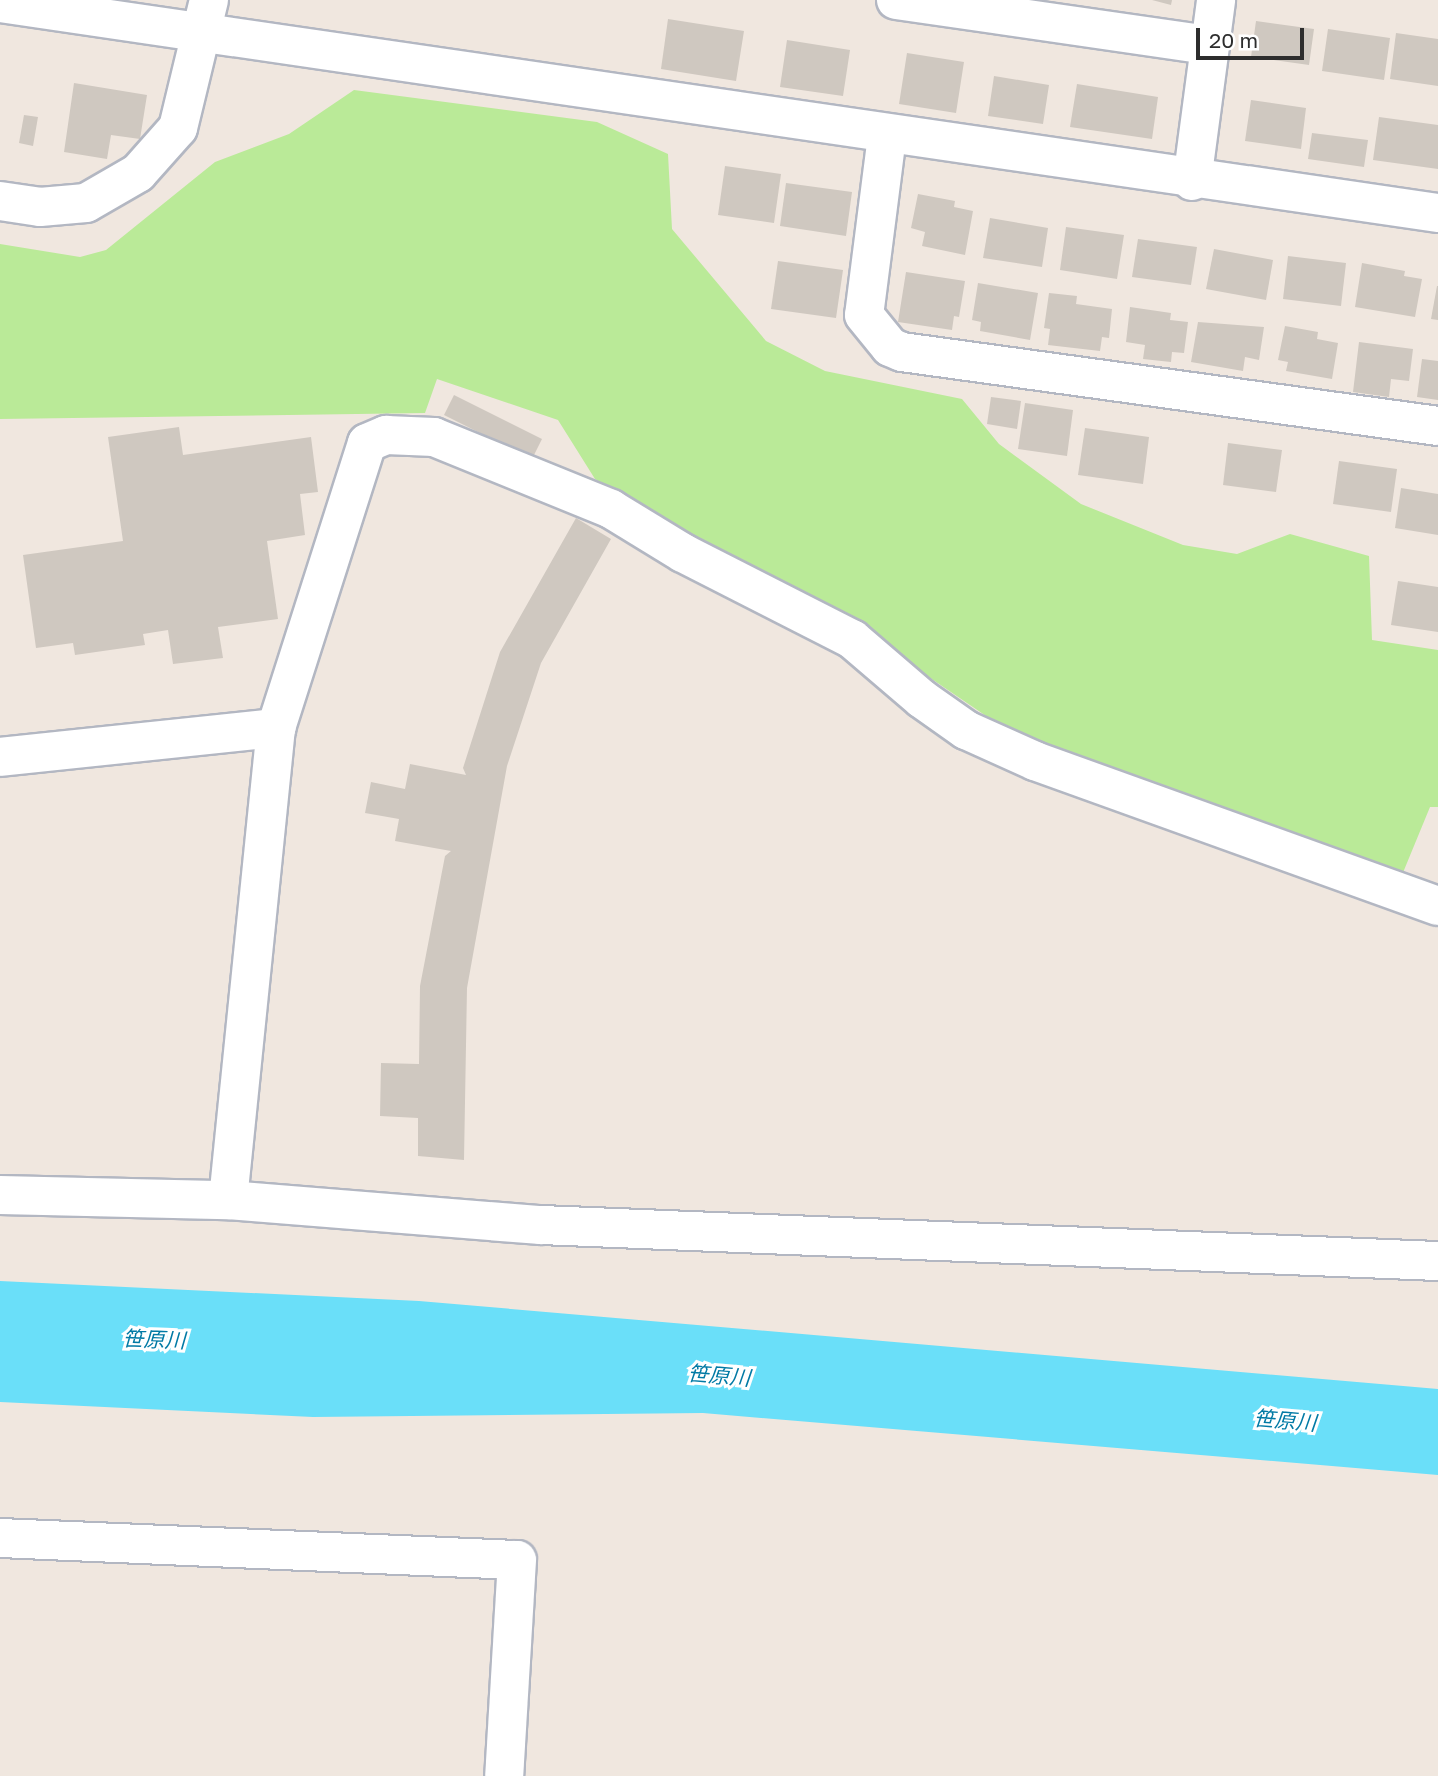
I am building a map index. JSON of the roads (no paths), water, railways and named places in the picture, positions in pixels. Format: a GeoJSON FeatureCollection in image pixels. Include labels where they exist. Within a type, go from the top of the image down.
{"type":"FeatureCollection","features":[{"type":"Feature","properties":{"kind":"street"},"geometry":{"type":"LineString","coordinates":[[896,0],[1209,45]]}},
{"type":"Feature","properties":{"kind":"street"},"geometry":{"type":"LineString","coordinates":[[1192,181],[1216,0]]}},
{"type":"Feature","properties":{"kind":"street"},"geometry":{"type":"LineString","coordinates":[[0,4],[206,16],[887,136],[1192,181],[1438,213]]}},
{"type":"Feature","properties":{"kind":"street"},"geometry":{"type":"LineString","coordinates":[[0,201],[40,206],[86,203],[138,173],[178,128],[206,16]]}},
{"type":"Feature","properties":{"kind":"street"},"geometry":{"type":"LineString","coordinates":[[887,136],[864,315],[890,347],[902,352],[1438,426]]}},
{"type":"Feature","properties":{"kind":"street"},"geometry":{"type":"LineString","coordinates":[[228,1200],[276,728],[367,443],[386,435],[434,437],[611,509],[683,553],[852,639],[922,699],[966,730],[1035,761],[1438,906]]}},
{"type":"Feature","properties":{"kind":"street"},"geometry":{"type":"LineString","coordinates":[[0,757],[276,728]]}},
{"type":"Feature","properties":{"kind":"street"},"geometry":{"type":"LineString","coordinates":[[0,1195],[228,1200],[541,1225],[1438,1261]]}},
{"type":"Feature","properties":{"kind":"street"},"geometry":{"type":"LineString","coordinates":[[0,1538],[517,1560],[504,1776]]}},
{"type":"Feature","properties":{"kind":"water","name":"笹原川"},"geometry":{"type":"Polygon","coordinates":[[[0,1281],[419,1301],[1438,1389],[1438,1475],[703,1413],[313,1417],[0,1402],[0,1281]]]}}]}
